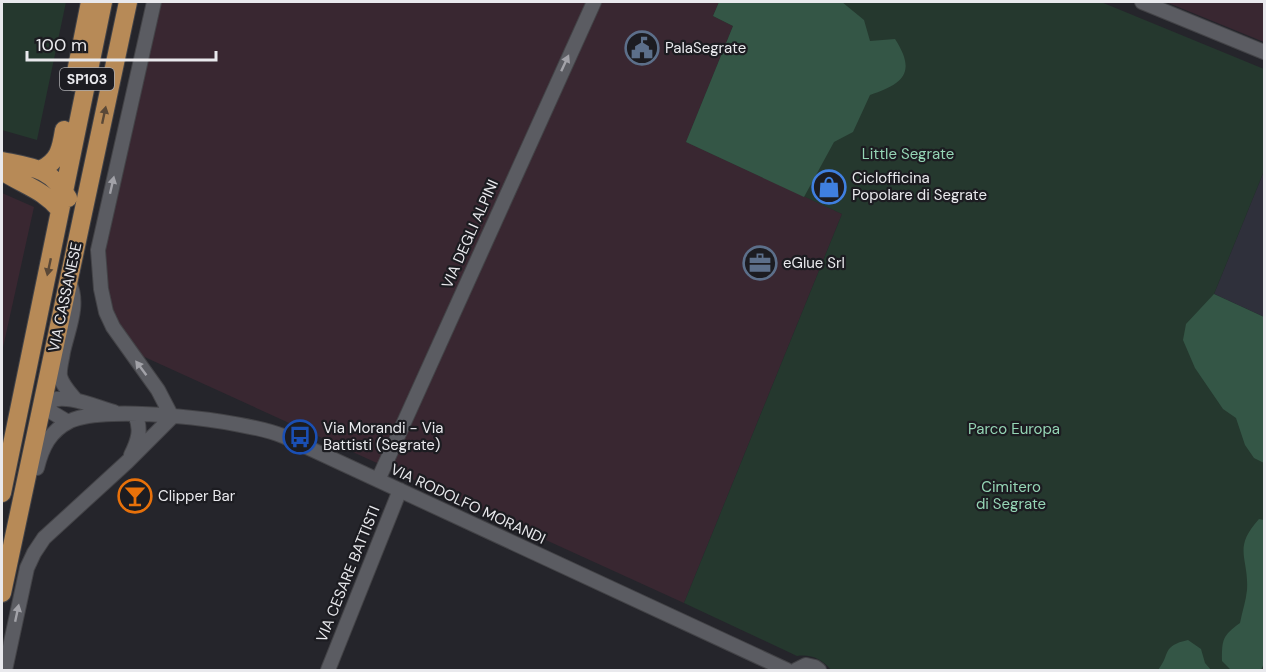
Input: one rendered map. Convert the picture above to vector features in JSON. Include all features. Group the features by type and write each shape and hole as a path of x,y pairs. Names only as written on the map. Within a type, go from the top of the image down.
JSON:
{"main road":[{"path":"40,170 49,165 60,153 90,2"},
{"name":"VIA CASSANESE","path":"2,493 104,2"},
{"name":"VIA CASSANESE","path":"2,593 128,2"},
{"name":"SP103","path":"123,26 133,2"},
{"path":"82,44 88,75"},
{"path":"2,160 51,175 64,191 73,213 64,262 69,282"},
{"path":"2,171 20,183 44,193 53,194 75,187 92,173"},
{"path":"44,193 60,210"},
{"path":"18,416 43,402 35,382 39,344 35,333"}],"street":[{"path":"5,670 27,567 34,553 44,538 172,417 158,390 113,327 106,312 101,289 98,250 154,2"},
{"name":"VIA DEGLI ALPINI","path":"378,480 594,2"},
{"path":"1142,2 1264,52"},
{"path":"69,282 74,293 74,306 60,375 68,391 76,400"},
{"name":"VIA RODOLFO MORANDI","path":"43,402 56,398 76,400 128,414"},
{"path":"16,524 30,504 43,446 49,437 68,422 52,413 43,402"},
{"path":"127,462 137,442 139,430 128,414"},
{"name":"VIA RODOLFO MORANDI","path":"68,422 86,417 128,414 229,422 283,436 787,670"},
{"name":"VIA CESARE BATTISTI","path":"328,670 400,490"},
{"path":"796,670 806,665 819,670"}],"shaded area":[{"path":"149,2 719,2 713,16 733,26 687,141 842,214 684,603 116,344 102,317 94,289 91,251"},
{"path":"1166,2 1264,2 1264,42"},
{"path":"1264,171 1264,317 1214,294"},
{"path":"2,193 34,207 2,352"}],"green space":[{"path":"2,2 66,2 37,140 2,130"},
{"name":"Parco Europa","path":"719,2 1101,2 1264,69 1264,171 1214,294 1264,317 1264,670 831,670 816,658 797,656 684,603 842,214 686,142 733,26 713,16"},
{"path":"719,2 842,2 864,20 870,41 895,39 902,51 905,61 903,76 891,86 870,95 853,132 834,142 804,197 686,142 733,26 713,16"},
{"path":"1214,294 1264,317 1264,463 1254,458 1245,445 1236,418 1223,409 1195,368 1183,340 1186,324"},
{"path":"1259,519 1264,520 1264,663 1261,670 1231,670 1222,661 1223,643 1226,635 1240,623 1247,590 1244,546 1251,529"},
{"path":"1188,640 1201,649 1205,663 1211,670 1158,670 1170,648 1179,642"}],"place":[{"name":"PalaSegrate","path":"642,48"},
{"name":"Ciclofficina Popolare di Segrate","path":"829,187"},
{"name":"eGlue Srl","path":"760,263"},
{"name":"Via Morandi - Via Battisti (Segrate)","path":"300,437"},
{"name":"Clipper Bar","path":"135,496"}],"park label":[{"name":"Little Segrate","path":"908,154"},
{"name":"Cimitero di Segrate","path":"1011,496"}]}
